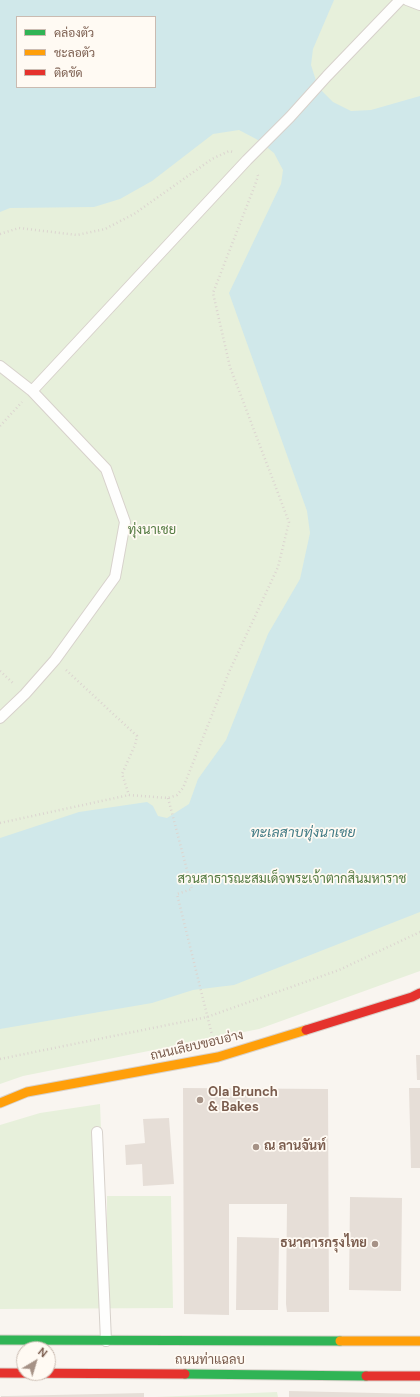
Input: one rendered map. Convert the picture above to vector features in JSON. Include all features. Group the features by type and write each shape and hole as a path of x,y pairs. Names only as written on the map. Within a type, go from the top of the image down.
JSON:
{"main road":[{"name":"ถนนเลียบขอบอ่าง","path":"0,1103 27,1092 218,1057 412,997 420,993"},
{"name":"ถนนท่าแฉลบ","path":"0,1340 420,1341"},
{"name":"ถนนท่าแฉลบ","path":"0,1373 420,1376"}],"lane":[{"path":"32,391 400,0"},
{"path":"407,0 420,5"},
{"path":"0,366 32,391 106,469 125,522 115,577 55,660 25,694 0,718"},
{"path":"97,1132 106,1340"}],"path":[{"path":"0,234 19,228 77,235 105,229 134,214 212,159 229,151 251,157 258,176 213,293 230,367 289,522 278,567 229,672 183,788 177,794 168,798 129,795 0,823"},
{"path":"0,426 32,391"},
{"path":"55,660 137,736 135,745 122,774 129,795"},
{"path":"168,798 192,889 177,894 218,1057"},
{"path":"0,1059 207,1017 339,970 420,932"}],"green space":[{"name":"สวนสาธารณะสมเด็จพระเจ้าตากสินมหาราช","path":"0,0 420,0 420,971 259,1029 23,1076 0,1084"},
{"path":"100,1104 107,1285 107,1196 171,1196 173,1308 0,1309 0,1125 40,1113"},
{"path":"277,1392 278,1397 155,1397"}],"water":[{"name":"ทะเลสาบทุ่งนาเชย","path":"0,0 334,0 313,49 311,65 318,87 333,102 351,111 371,110 420,96 420,912 234,985 193,990 152,1003 0,1029 0,838 79,812 147,802 153,806 158,816 167,818 189,804 198,779 226,740 268,634 300,579 310,533 307,511 229,293 281,184 283,170 274,153 258,140 239,130 213,134 152,181 120,199 94,207 10,208 0,212"}],"building":[{"path":"416,1055 420,1055 420,1080 417,1080"},
{"name":"ณ ลานจันท์","path":"183,1088 328,1089 329,1312 287,1312 287,1204 229,1204 229,1315 184,1314"},
{"path":"409,1088 420,1088 420,1168 411,1168"},
{"path":"169,1118 174,1184 143,1186 142,1164 126,1165 125,1145 145,1143 143,1119"},
{"name":"ธนาคารกรุงไทย","path":"350,1197 402,1198 401,1291 349,1290"},
{"path":"237,1237 279,1238 278,1310 236,1310"},
{"path":"289,1391 420,1394 420,1397 289,1397"},
{"path":"144,1393 144,1397 1,1397 1,1396"}],"traffic: fast":[{"path":"0,1340 340,1341"},
{"path":"185,1374 366,1376"}],"traffic: slow":[{"path":"0,1103 27,1092 218,1057 306,1030"},
{"path":"340,1341 420,1341"}],"traffic: jam":[{"path":"306,1030 412,997 420,993"},
{"path":"0,1373 185,1374"},
{"path":"366,1376 420,1376"}],"place":[{"name":"Ola Brunch & Bakes","path":"200,1100"},
{"name":"ณ ลานจันท์","path":"256,1147"},
{"name":"ธนาคารกรุงไทย","path":"375,1244"}],"park label":[{"name":"ทุ่งนาเชย","path":"152,531"}]}
